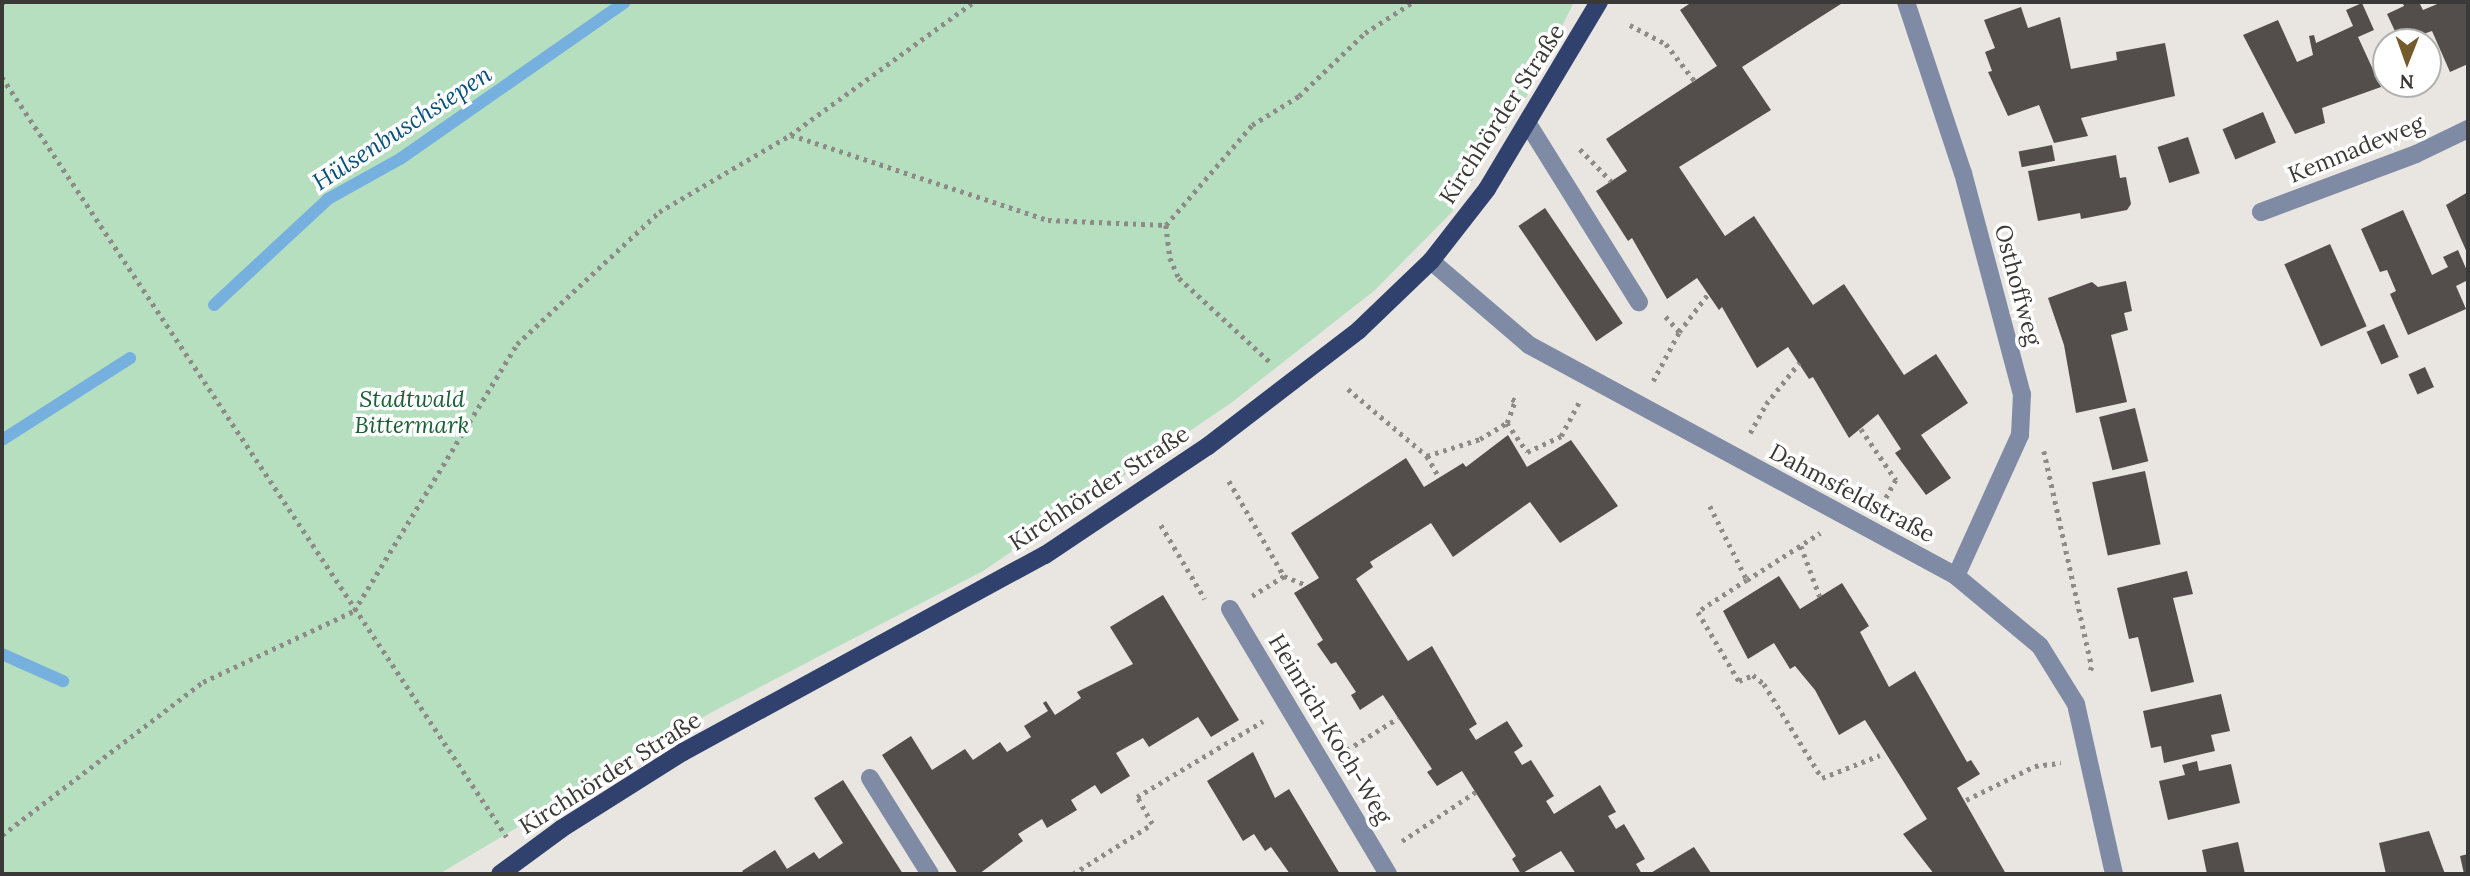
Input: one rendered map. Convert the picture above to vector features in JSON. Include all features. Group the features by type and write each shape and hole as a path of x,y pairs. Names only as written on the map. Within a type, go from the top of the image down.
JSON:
{"main road":[{"name":"Kirchhörder Straße","path":"500,874 561,829 683,752 1045,555 1142,493 1359,330 1432,261 1487,189 1600,2"}],"street":[{"name":"Osthoffweg","path":"1906,2 1963,173 2022,394 2020,435 1956,576"},
{"path":"1528,124 1639,302"},
{"name":"Kemnadeweg","path":"2261,212 2416,154 2468,129"},
{"name":"Dahmsfeldstraße","path":"1432,261 1529,345 1843,518 1956,576 2040,646 2076,704 2114,874"},
{"name":"Heinrich-Koch-Weg","path":"1230,609 1388,874"},
{"path":"870,778 930,874"}],"path":[{"path":"2,835 203,682 354,611 517,344 659,212 790,135 974,2"},
{"path":"1277,368 1180,278 1170,258 1166,225 1252,125 1299,96 1365,33 1413,2"},
{"path":"1630,25 1666,44 1694,80"},
{"path":"2,77 354,611 507,837"},
{"path":"790,135 1048,220 1166,225"},
{"path":"1589,160 1611,181"},
{"path":"1640,405 1679,332 1708,295"},
{"path":"1639,302 1668,317 1679,332"},
{"path":"1737,459 1766,404 1799,363"},
{"path":"1507,423 1527,452 1561,436 1592,380"},
{"path":"1348,389 1427,456 1439,477"},
{"path":"1427,456 1480,439 1507,423 1515,401 1511,399"},
{"path":"1861,429 1896,480 1868,531"},
{"path":"2043,443 2092,667 2076,704"},
{"path":"1229,481 1284,576 1306,585"},
{"path":"1710,506 1747,580"},
{"path":"1843,518 1698,612 1739,681 1753,674 1764,684 1822,778 1880,755"},
{"path":"1161,525 1216,618 1284,576"},
{"path":"1801,545 1820,597"},
{"path":"1073,874 1152,824 1137,797 1287,706"},
{"path":"1322,765 1398,718"},
{"path":"1966,800 2035,766 2090,761"},
{"path":"1377,856 1477,791"}],"green space":[{"name":"Stadtwald Bittermark","path":"2,2 1574,2 1529,93 1451,213 1375,290 1231,403 983,571 712,712 439,874 2,874"}],"building":[{"path":"1692,2 1844,2 1742,67 1771,110 1679,167 1725,236 1754,216 1813,305 1844,284 1904,375 1936,354 1968,403 1921,435 1951,478 1926,495 1895,453 1901,449 1878,414 1849,438 1813,377 1809,379 1788,347 1757,368 1722,307 1719,310 1697,278 1667,299 1632,238 1628,241 1596,191 1627,171 1606,139 1717,66 1680,10"},
{"path":"2402,2 2419,2 2423,10 2442,2 2468,2 2468,64 2450,72 2442,54 2442,28 2394,28 2387,14 2404,6"},
{"path":"2362,3 2373,28 2358,37 2372,67 2372,90 2322,108 2325,123 2295,134 2243,35 2278,20 2297,62 2313,55 2309,36 2314,35 2316,43 2353,26 2346,10"},
{"path":"2021,7 2028,28 2060,17 2071,69 2117,60 2116,52 2165,43 2175,96 2081,118 2088,136 2054,143 2039,105 2008,116 1988,72 1992,71 1985,52 1995,48 1984,20"},
{"path":"2263,112 2276,142 2235,160 2222,129"},
{"path":"2188,137 2200,173 2169,183 2158,147"},
{"path":"2052,145 2055,161 2022,167 2019,151"},
{"path":"2116,155 2120,178 2126,177 2131,204 2127,210 2081,219 2080,213 2038,221 2028,171"},
{"path":"2468,192 2468,255 2446,205"},
{"path":"1545,208 1623,323 1596,341 1518,226"},
{"path":"2403,210 2432,275 2448,267 2443,257 2458,250 2468,273 2468,280 2456,286 2466,309 2408,335 2390,294 2396,291 2387,270 2380,272 2361,229"},
{"path":"2330,244 2367,326 2321,347 2284,264"},
{"path":"2126,281 2132,311 2124,313 2128,330 2111,335 2127,402 2076,413 2064,345 2048,298 2092,282 2098,287"},
{"path":"2384,324 2399,357 2381,365 2367,332"},
{"path":"2425,367 2434,387 2418,394 2409,374"},
{"path":"2135,408 2148,461 2112,470 2099,417"},
{"path":"1508,435 1527,467 1571,440 1618,506 1560,543 1530,502 1453,557 1431,523 1370,562 1373,567 1356,579 1408,661 1432,646 1477,724 1469,729 1476,740 1507,721 1523,746 1514,752 1522,765 1531,760 1554,796 1546,801 1554,814 1600,785 1616,812 1608,816 1616,829 1624,824 1645,859 1636,864 1642,874 1576,874 1561,851 1521,874 1512,859 1516,856 1462,771 1437,786 1427,772 1432,769 1383,695 1360,710 1351,695 1356,692 1336,662 1331,664 1317,644 1323,640 1294,593 1319,578 1291,533 1406,458 1424,487 1463,463 1466,467"},
{"path":"2145,471 2161,544 2108,556 2092,482"},
{"path":"2187,571 2193,594 2173,598 2194,682 2151,692 2138,637 2129,639 2117,588"},
{"path":"1779,576 1800,609 1842,583 1869,626 1860,632 1889,687 1915,671 1967,762 1971,760 1980,774 1957,788 2006,874 1934,874 1903,834 1927,819 1865,720 1839,735 1815,690 1795,666 1790,669 1774,643 1748,659 1723,611"},
{"path":"1163,595 1239,720 1211,737 1198,717 1149,747 1143,738 1116,753 1130,776 1101,794 1095,785 1071,800 1077,810 1047,828 1042,819 1018,834 1023,841 979,874 958,874 882,755 911,736 932,770 965,749 973,760 1000,742 1007,752 1031,737 1024,726 1048,711 1043,703 1046,701 1055,715 1081,698 1077,692 1133,664 1110,627"},
{"path":"2221,694 2230,731 2211,735 2215,751 2164,763 2161,746 2151,748 2143,711"},
{"path":"1253,752 1275,798 1289,789 1340,874 1290,874 1271,847 1265,851 1254,834 1243,841 1207,781"},
{"path":"2197,761 2199,771 2231,764 2240,803 2168,820 2159,781 2185,775 2182,765"},
{"path":"843,780 903,874 745,874 742,871 775,850 787,869 814,852 819,859 843,843 814,798"},
{"path":"2429,831 2445,874 2386,874 2379,843"},
{"path":"2238,842 2245,874 2207,874 2202,850"},
{"path":"1694,847 1711,873 1649,874"},
{"path":"2468,854 2468,874 2464,874 2460,856"}],"waterway":[{"name":"Hülsenbuschsiepen","path":"214,305 328,199 400,159 625,2"},
{"name":"Hülsenbuschsiepen","path":"2,440 130,358"},
{"path":"2,654 63,681"}]}
